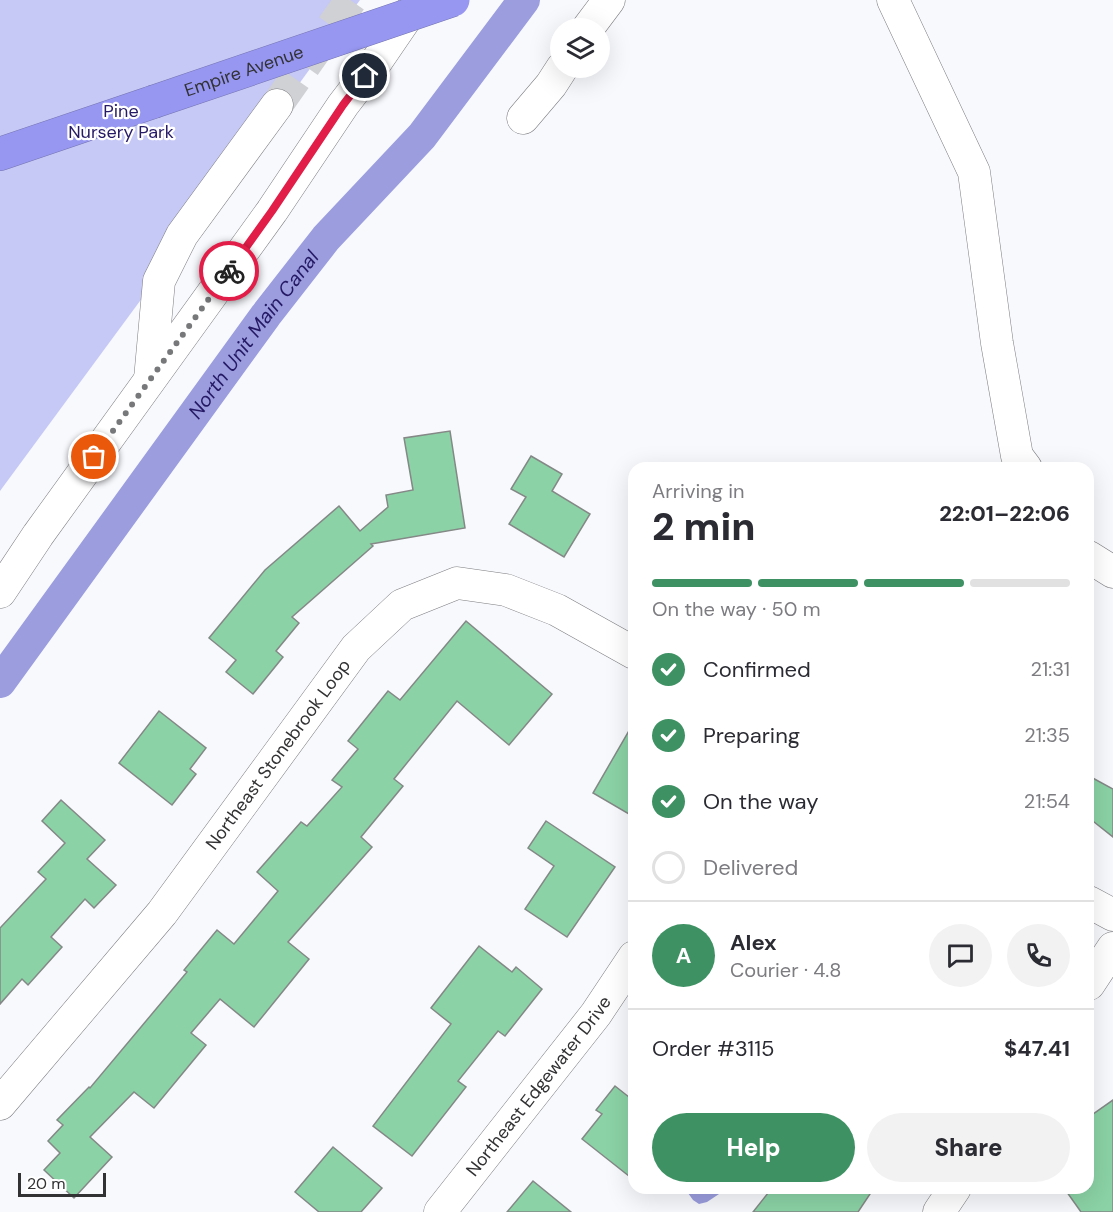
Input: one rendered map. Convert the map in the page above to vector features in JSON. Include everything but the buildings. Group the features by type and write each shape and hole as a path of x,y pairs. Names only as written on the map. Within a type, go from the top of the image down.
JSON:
{"highway":[{"name":"Empire Avenue","path":"0,154 453,0"}],"street":[{"path":"0,592 38,535 272,211 343,105 376,62 418,0"},
{"path":"596,18 609,0"},
{"path":"893,0 974,172 999,355 1017,456 1022,462"},
{"path":"524,118 556,78"},
{"path":"150,380 159,281 182,236 277,105"},
{"path":"1094,560 1113,572"},
{"name":"Northeast Stonebrook Loop","path":"0,1104 162,913 356,648 402,605 457,583 506,590 557,610 628,650"},
{"path":"1094,905 1113,915"},
{"path":"1094,976 1113,948"},
{"name":"Northeast Edgewater Drive","path":"440,1212 596,1014 628,966"},
{"path":"939,1212 951,1194"}],"green space":[{"name":"Pine Nursery Park","path":"0,0 360,0 0,491"}],"shaded area":[{"path":"689,1194 719,1194 699,1204"}],"waterway":[{"name":"North Unit Main Canal","path":"0,682 266,315 326,238 422,136 524,0"}],"tunnel":[{"path":"277,105 351,0"}],"way so far":[{"path":"94,457 229,271"}],"route":[{"path":"229,271 365,76"}]}
